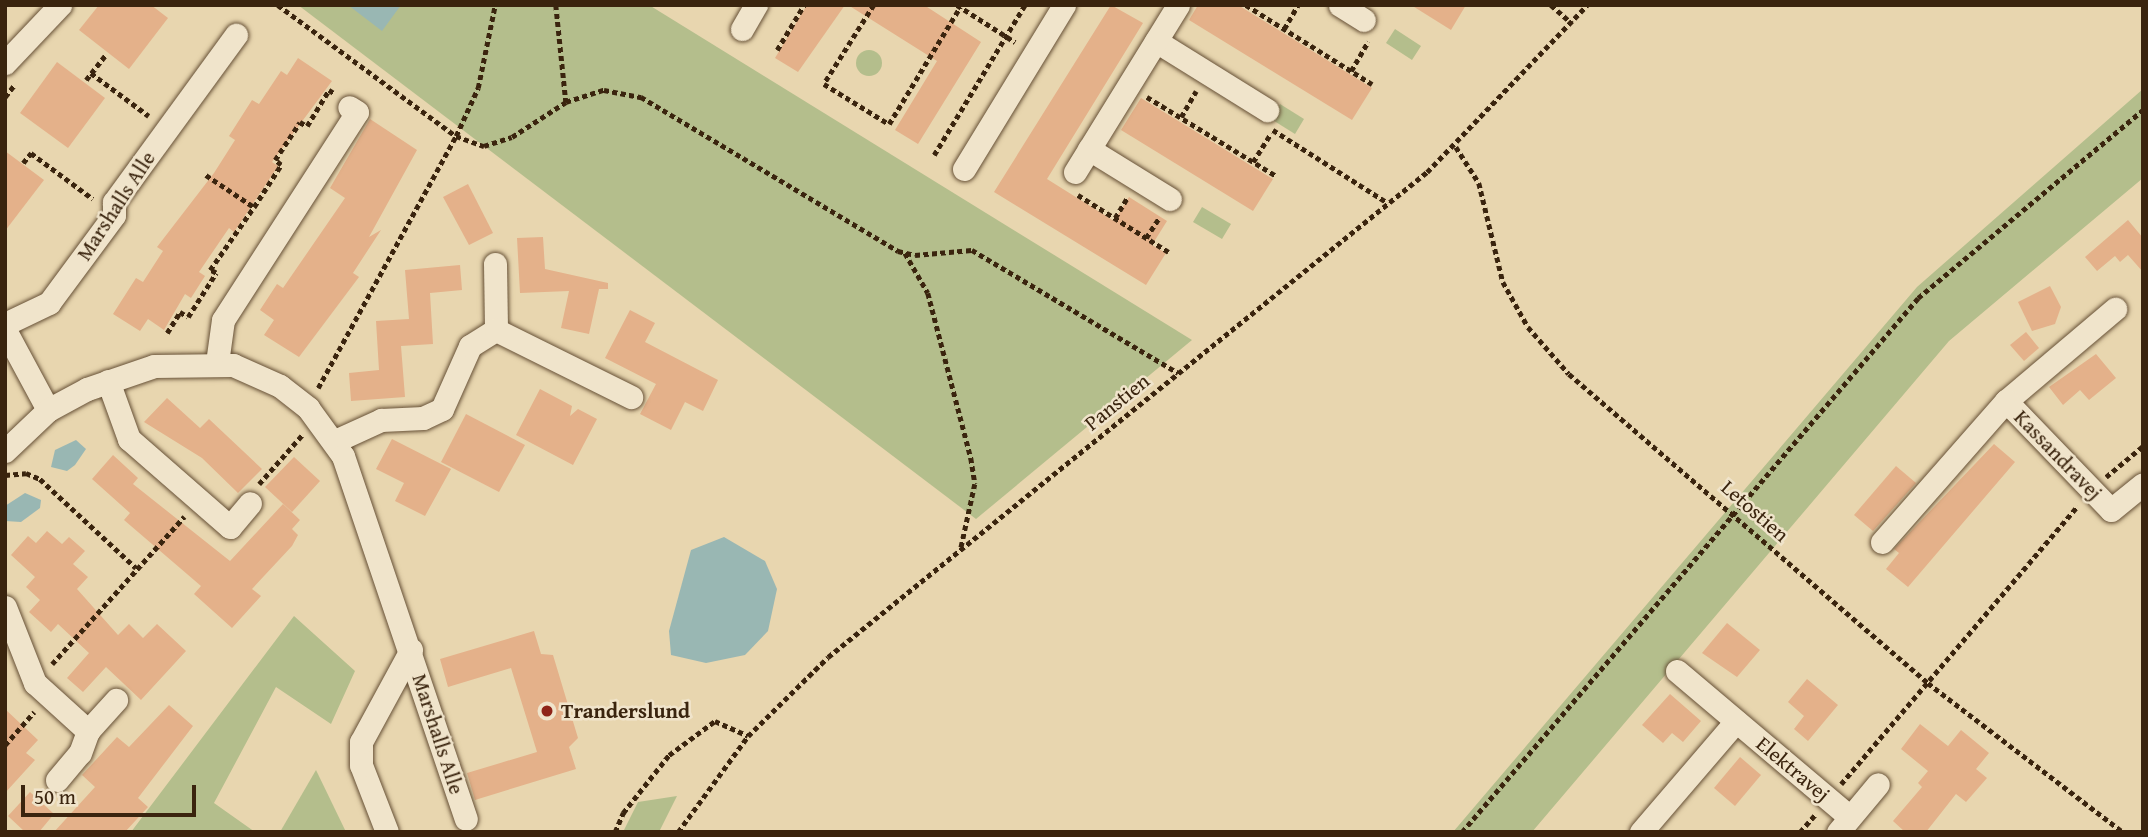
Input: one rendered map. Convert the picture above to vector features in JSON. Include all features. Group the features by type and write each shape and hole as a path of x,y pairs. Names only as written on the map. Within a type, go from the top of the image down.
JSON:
{"street":[{"path":"26,36 41,5"},
{"path":"5,63 26,36 60,5"},
{"path":"742,29 756,5"},
{"path":"964,169 1064,5"},
{"path":"1340,5 1364,20"},
{"path":"1075,172 1156,41 1168,9"},
{"name":"Marshalls Alle","path":"5,324 49,303 114,215 114,202 236,36"},
{"path":"1156,41 1207,73 1269,120"},
{"path":"216,363 207,314 283,193 353,109"},
{"path":"1089,149 1170,199"},
{"path":"495,264 496,330"},
{"name":"Kassandravej","path":"1882,542 2006,401 2115,309"},
{"path":"5,330 48,410"},
{"path":"496,330 631,397"},
{"path":"335,441 381,420 423,418 442,409 470,346 496,330"},
{"name":"Marshalls Alle","path":"5,451 48,410 108,381 154,366 216,363 280,386 313,412 335,441 411,650 466,819"},
{"path":"108,381 129,439 230,527 250,503"},
{"name":"Kassandravej","path":"2006,401 2111,510 2143,484"},
{"path":"5,607 42,689 88,731"},
{"name":"Marshalls Alle","path":"387,832 361,765 361,742 411,650"},
{"name":"Elektravej","path":"1676,671 1829,798 1844,824 1878,784"},
{"path":"57,780 80,753 88,731 116,700"},
{"name":"Elektravej","path":"1641,832 1736,721"}],"path":[{"path":"278,5 456,136 484,146 512,137 566,102 604,90 641,97 904,253 928,293 971,458 975,484 960,550"},
{"path":"250,503 256,487 313,412 456,136 478,88 495,5"},
{"path":"556,5 566,102"},
{"path":"776,50 804,5"},
{"path":"874,5 824,84 888,124 959,6 1034,54"},
{"path":"934,155 1026,5"},
{"path":"1284,29 1298,5"},
{"path":"1551,5 1572,23"},
{"name":"Panstien","path":"678,832 748,736 828,657 1456,147 1587,5"},
{"path":"1250,6 1372,84"},
{"path":"86,80 106,54"},
{"path":"91,73 167,130"},
{"path":"1181,117 1207,73"},
{"path":"1128,86 1275,175"},
{"path":"167,333 180,312 188,317 207,314 228,281 210,270 254,207 283,193 281,165 275,160 300,122 307,126 329,90 346,100 353,89 358,92 353,109"},
{"path":"1462,832 1918,298 2143,110"},
{"path":"1253,162 1269,120 1388,203"},
{"name":"Letostien","path":"1456,147 1479,183 1503,282 1528,327 1569,374 1735,514 1928,683 2123,832"},
{"path":"23,163 31,153 114,215"},
{"path":"1075,172 1078,195 1169,251"},
{"path":"206,175 254,207"},
{"path":"904,253 972,250 1178,373"},
{"path":"1800,832 2091,490 2143,446"},
{"path":"5,475 26,473 40,479 136,568"},
{"path":"5,745 42,689 136,568 181,519 204,504"},
{"path":"615,832 622,813 669,755 715,721 748,736"}],"green space":[{"path":"298,5 649,5 1192,340 976,519"},
{"path":"1395,29 1421,46 1412,60 1386,43"},
{"path":"869,50 878,54 882,63 878,72 869,76 860,72 856,63 860,54"},
{"path":"2143,89 2143,178 1949,341 1532,832 1453,832 1917,287"},
{"path":"1280,104 1304,119 1295,134 1271,119"},
{"path":"1202,207 1231,224 1222,239 1193,222"},
{"path":"294,616 355,671 331,724 276,687 214,803 255,832 131,832"},
{"path":"316,770 346,832 280,832"},
{"path":"677,796 659,832 623,832 638,802"}],"water":[{"path":"348,5 401,5 382,31"},
{"path":"76,440 86,449 75,465 67,471 51,467 55,450"},
{"path":"25,493 41,500 40,508 21,522 5,521 5,506"},
{"path":"724,537 765,561 777,589 768,631 745,655 706,663 671,655 669,631 691,550"}],"building":[{"path":"99,5 151,5 168,18 129,69 79,30"},
{"path":"807,5 845,5 798,72 775,58"},
{"path":"848,5 924,5 981,42 918,144 895,130 937,61"},
{"path":"1111,5 1143,23 1047,179 1114,221 1129,197 1167,221 1152,245 1166,253 1146,285 994,192"},
{"path":"1198,5 1238,5 1372,88 1352,120 1189,20"},
{"path":"1411,5 1466,5 1451,30"},
{"path":"298,58 332,81 272,162 278,166 234,232 229,228 199,272 205,276 191,298 185,294 164,330 148,319 140,331 113,314 136,278 143,282 163,251 157,247 214,173 235,140 229,136 252,100 259,104 281,71 287,75"},
{"path":"57,62 105,98 68,148 20,113"},
{"path":"1141,98 1273,179 1253,211 1121,130"},
{"path":"370,119 417,150 369,237 381,230 353,273 359,277 299,357 264,335 274,320 260,310 277,284 283,288 345,198 330,188"},
{"path":"5,151 44,180 5,231"},
{"path":"468,184 493,233 469,245 443,197"},
{"path":"2128,220 2143,238 2143,272 2128,255 2120,262 2115,256 2097,271 2085,257"},
{"path":"543,237 545,269 608,283 608,289 599,289 589,334 561,328 569,291 520,293 517,238"},
{"path":"460,265 462,290 430,293 433,344 401,346 405,397 351,401 349,373 379,370 376,321 409,319 405,270"},
{"path":"2050,286 2061,307 2055,324 2032,331 2018,302"},
{"path":"630,310 655,323 645,342 718,380 703,411 685,402 671,430 640,414 656,384 605,358"},
{"path":"2026,332 2039,348 2024,361 2010,345"},
{"path":"2096,354 2116,378 2089,400 2080,390 2063,405 2049,387"},
{"path":"540,389 572,406 570,416 578,409 597,419 573,465 516,435"},
{"path":"167,398 200,428 209,419 262,469 238,493 202,458 144,422"},
{"path":"466,414 525,445 499,492 441,462"},
{"path":"392,439 451,469 425,516 395,501 404,483 376,469"},
{"path":"1994,444 2015,462 1908,587 1886,569 1899,553 1894,549"},
{"path":"113,455 138,478 133,484 230,561 283,504 300,520 292,529 298,535 292,546 252,589 261,596 232,628 194,594 201,586 124,520 130,513 92,479"},
{"path":"294,457 320,481 292,512 265,487"},
{"path":"1896,466 1916,483 1873,531 1854,515"},
{"path":"47,531 62,544 69,537 85,551 73,564 88,577 77,589 118,635 129,624 143,638 157,624 186,651 141,700 106,667 83,692 67,678 89,653 58,624 51,632 29,612 40,600 26,587 35,577 11,555 28,536 36,543"},
{"path":"1727,623 1760,650 1737,677 1702,653"},
{"name":"Tranderslund","path":"534,631 541,654 553,655 578,738 569,747 576,769 475,800 467,773 537,752 511,668 448,687 440,659"},
{"path":"1807,679 1838,705 1808,741 1794,729 1804,716 1788,702"},
{"path":"1670,694 1701,721 1683,742 1672,733 1663,743 1642,725"},
{"path":"169,705 193,726 138,798 148,807 125,832 54,832 95,787 82,775 117,737 129,747"},
{"path":"5,709 38,740 26,753 35,760 5,793"},
{"path":"1920,724 1948,746 1961,730 1989,753 1976,769 1987,778 1966,802 1956,794 1926,832 1905,832 1893,821 1922,787 1918,783 1928,771 1901,749"},
{"path":"1740,757 1761,775 1735,806 1714,788"},
{"path":"30,792 54,814 39,832 25,832 8,816"}],"place":[{"name":"Tranderslund","path":"547,711"}]}
